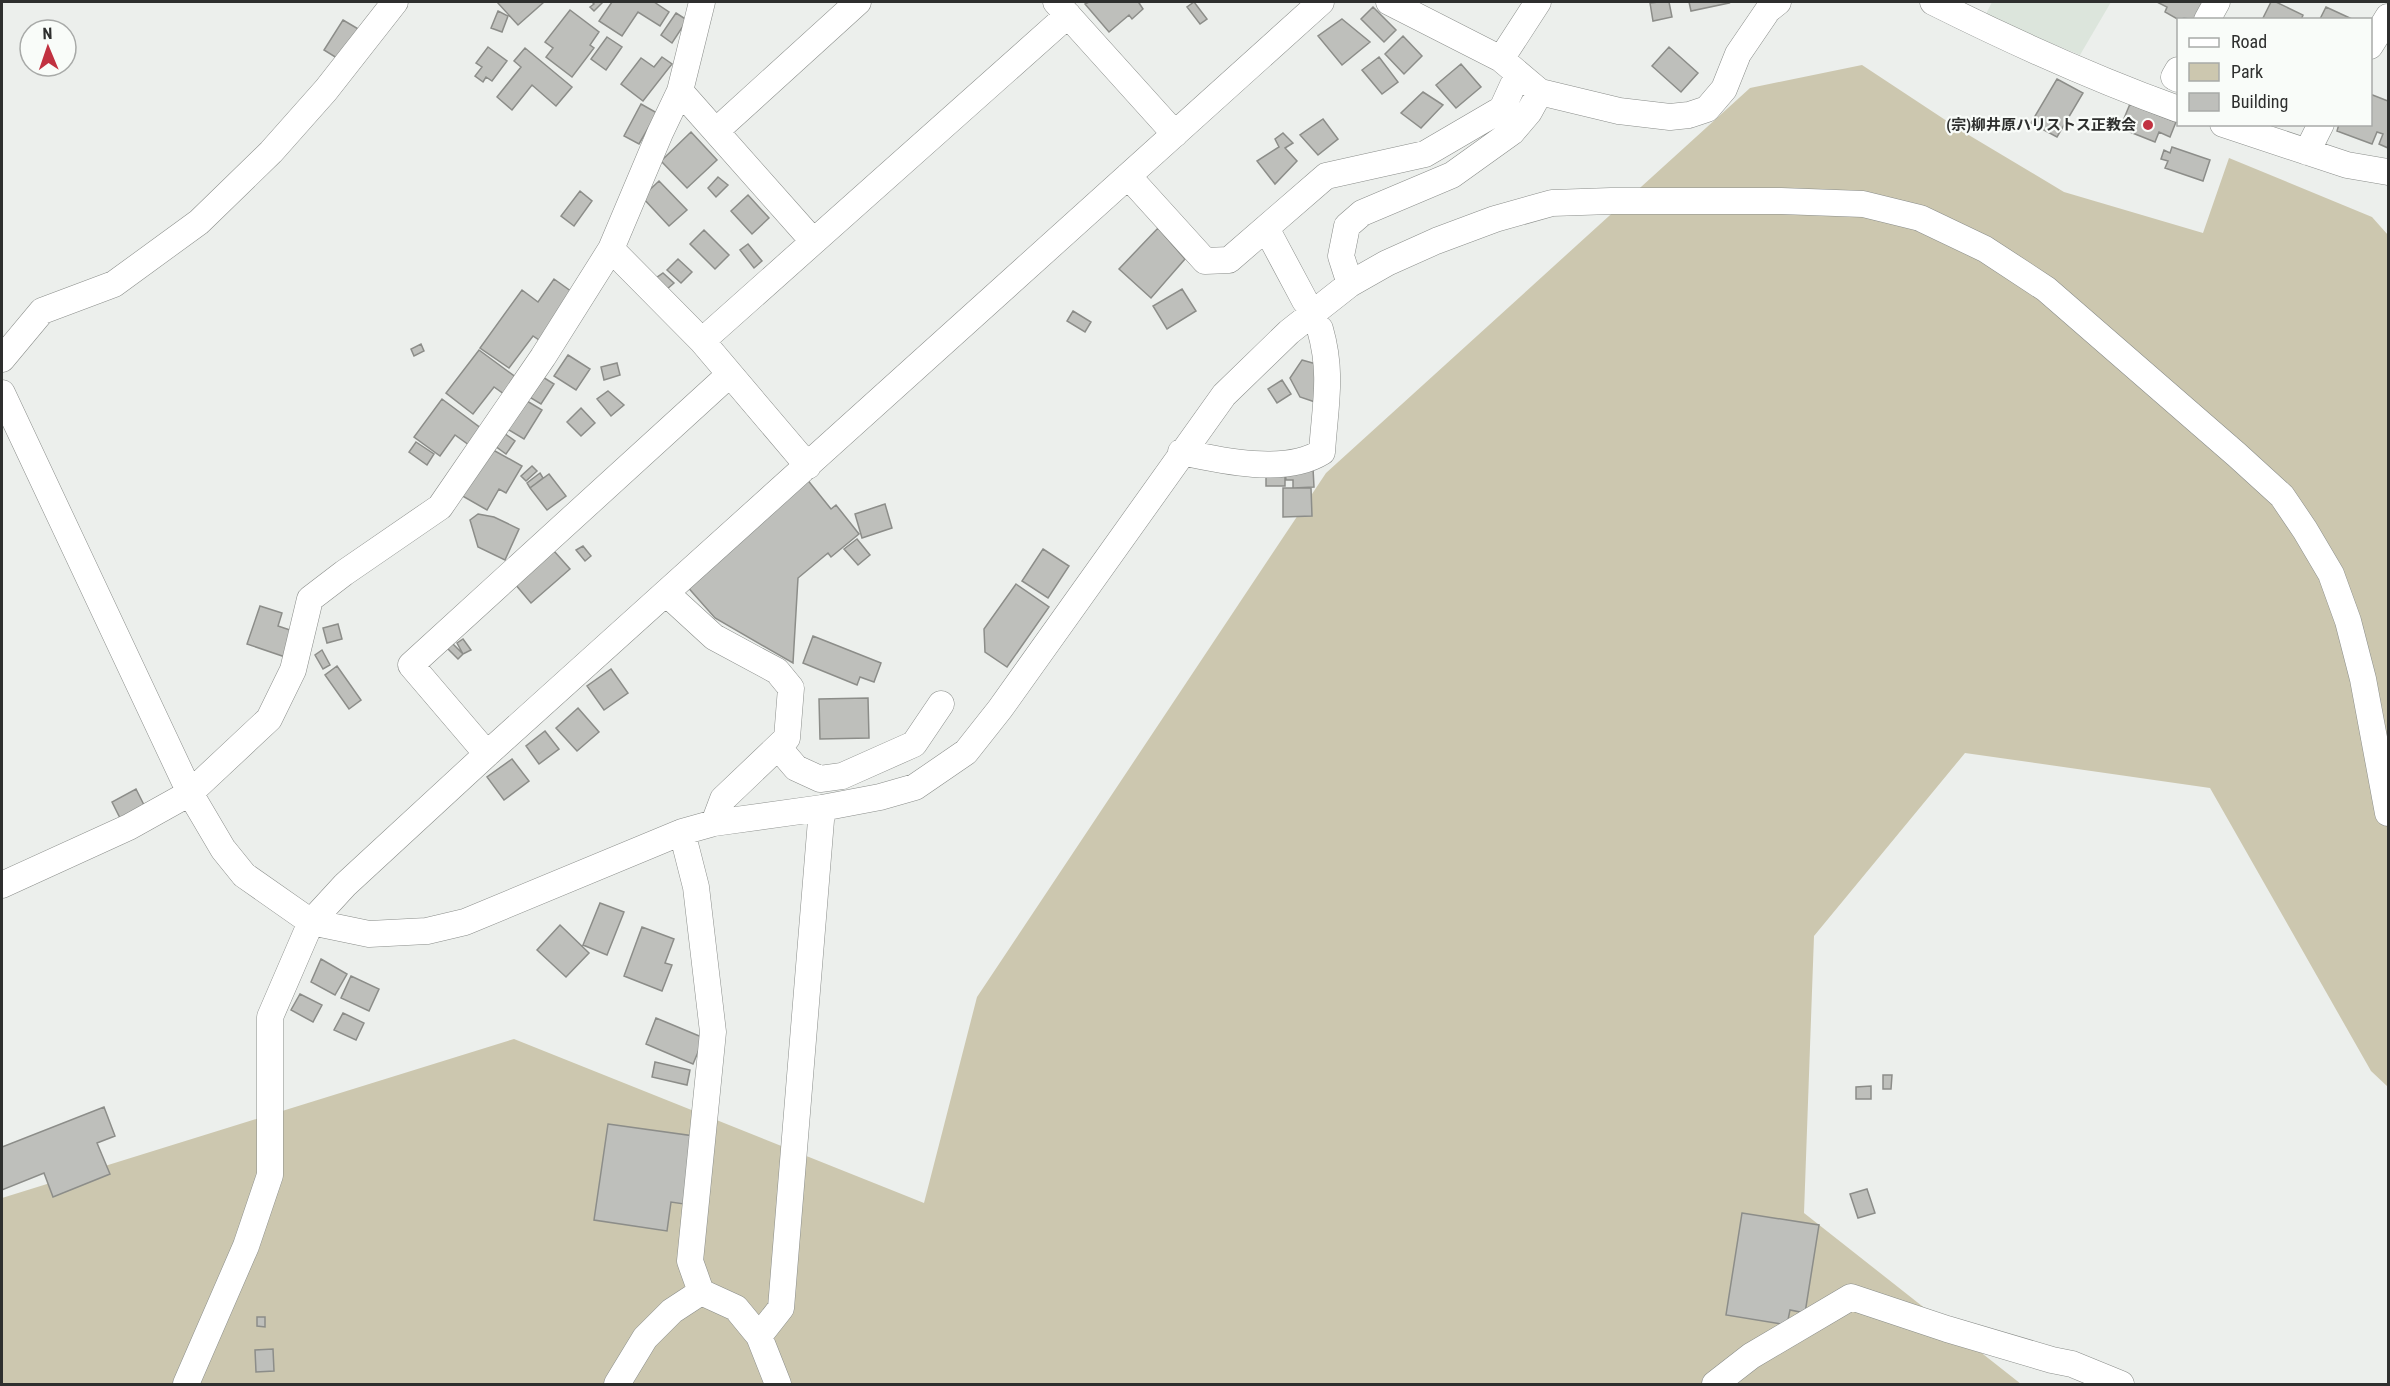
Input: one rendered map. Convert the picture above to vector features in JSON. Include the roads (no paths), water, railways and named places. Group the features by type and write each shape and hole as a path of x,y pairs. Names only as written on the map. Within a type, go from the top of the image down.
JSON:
{"street":[{"path":"2,359 42,311 114,284 199,222 271,152 326,90 395,2"},
{"path":"2,885 129,827 190,793 269,719 293,670 310,599 440,507 543,357 611,249 680,91 702,2"},
{"path":"716,131 858,2"},
{"path":"186,1384 246,1246 270,1175 270,1017 311,922 345,885 487,754 1321,2"},
{"path":"1389,2 1510,67 1540,92 1619,111 1670,117 1689,115 1707,109 1724,89 1738,54 1768,10 1778,2"},
{"path":"1128,176 1205,261 1229,260 1326,176 1425,154 1502,109 1510,67 1538,2"},
{"path":"1934,2 1985,28 2068,65 2128,91 2177,109"},
{"path":"2208,18 2217,2"},
{"path":"702,342 1062,8 1175,134"},
{"path":"2372,43 2388,17"},
{"path":"680,91 813,241"},
{"path":"1350,284 1341,256 1347,226 1362,213 1452,175 1512,132 1529,112 1540,92"},
{"path":"2229,126 2347,165 2388,172"},
{"path":"2307,152 2316,126"},
{"path":"2,393 190,793 223,849 244,875 311,922 369,934 427,932 465,922 682,832 714,823 822,808 880,797 915,787 966,752 1000,709 1224,394 1289,332 1350,284 1387,263 1436,241 1495,219 1552,203 1645,201 1863,204 1920,218 1984,249 2046,289 2282,496 2331,574 2348,621 2363,680 2388,813"},
{"path":"1266,228 1305,301"},
{"path":"611,249 702,342 808,466"},
{"path":"1181,452 1220,461 1259,465 1310,459 1322,452 1329,374 1326,349 1320,329"},
{"path":"487,754 411,665 730,374"},
{"path":"666,593 714,637 777,671 791,688 787,738 723,799 714,823"},
{"path":"778,747 796,768 820,779 842,776 914,744 941,704"},
{"path":"759,1336 781,1308 822,808"},
{"path":"682,832 696,887 712,1032 690,1261 701,1292 736,1308 759,1336 778,1384"},
{"path":"617,1384 645,1338 672,1311 701,1292"},
{"path":"1715,1384 1751,1356 1851,1297 1947,1329 2072,1364 2121,1384"}],"place":[{"name":"(宗)柳井原ハリストス正教会","path":"2148,125"}]}
